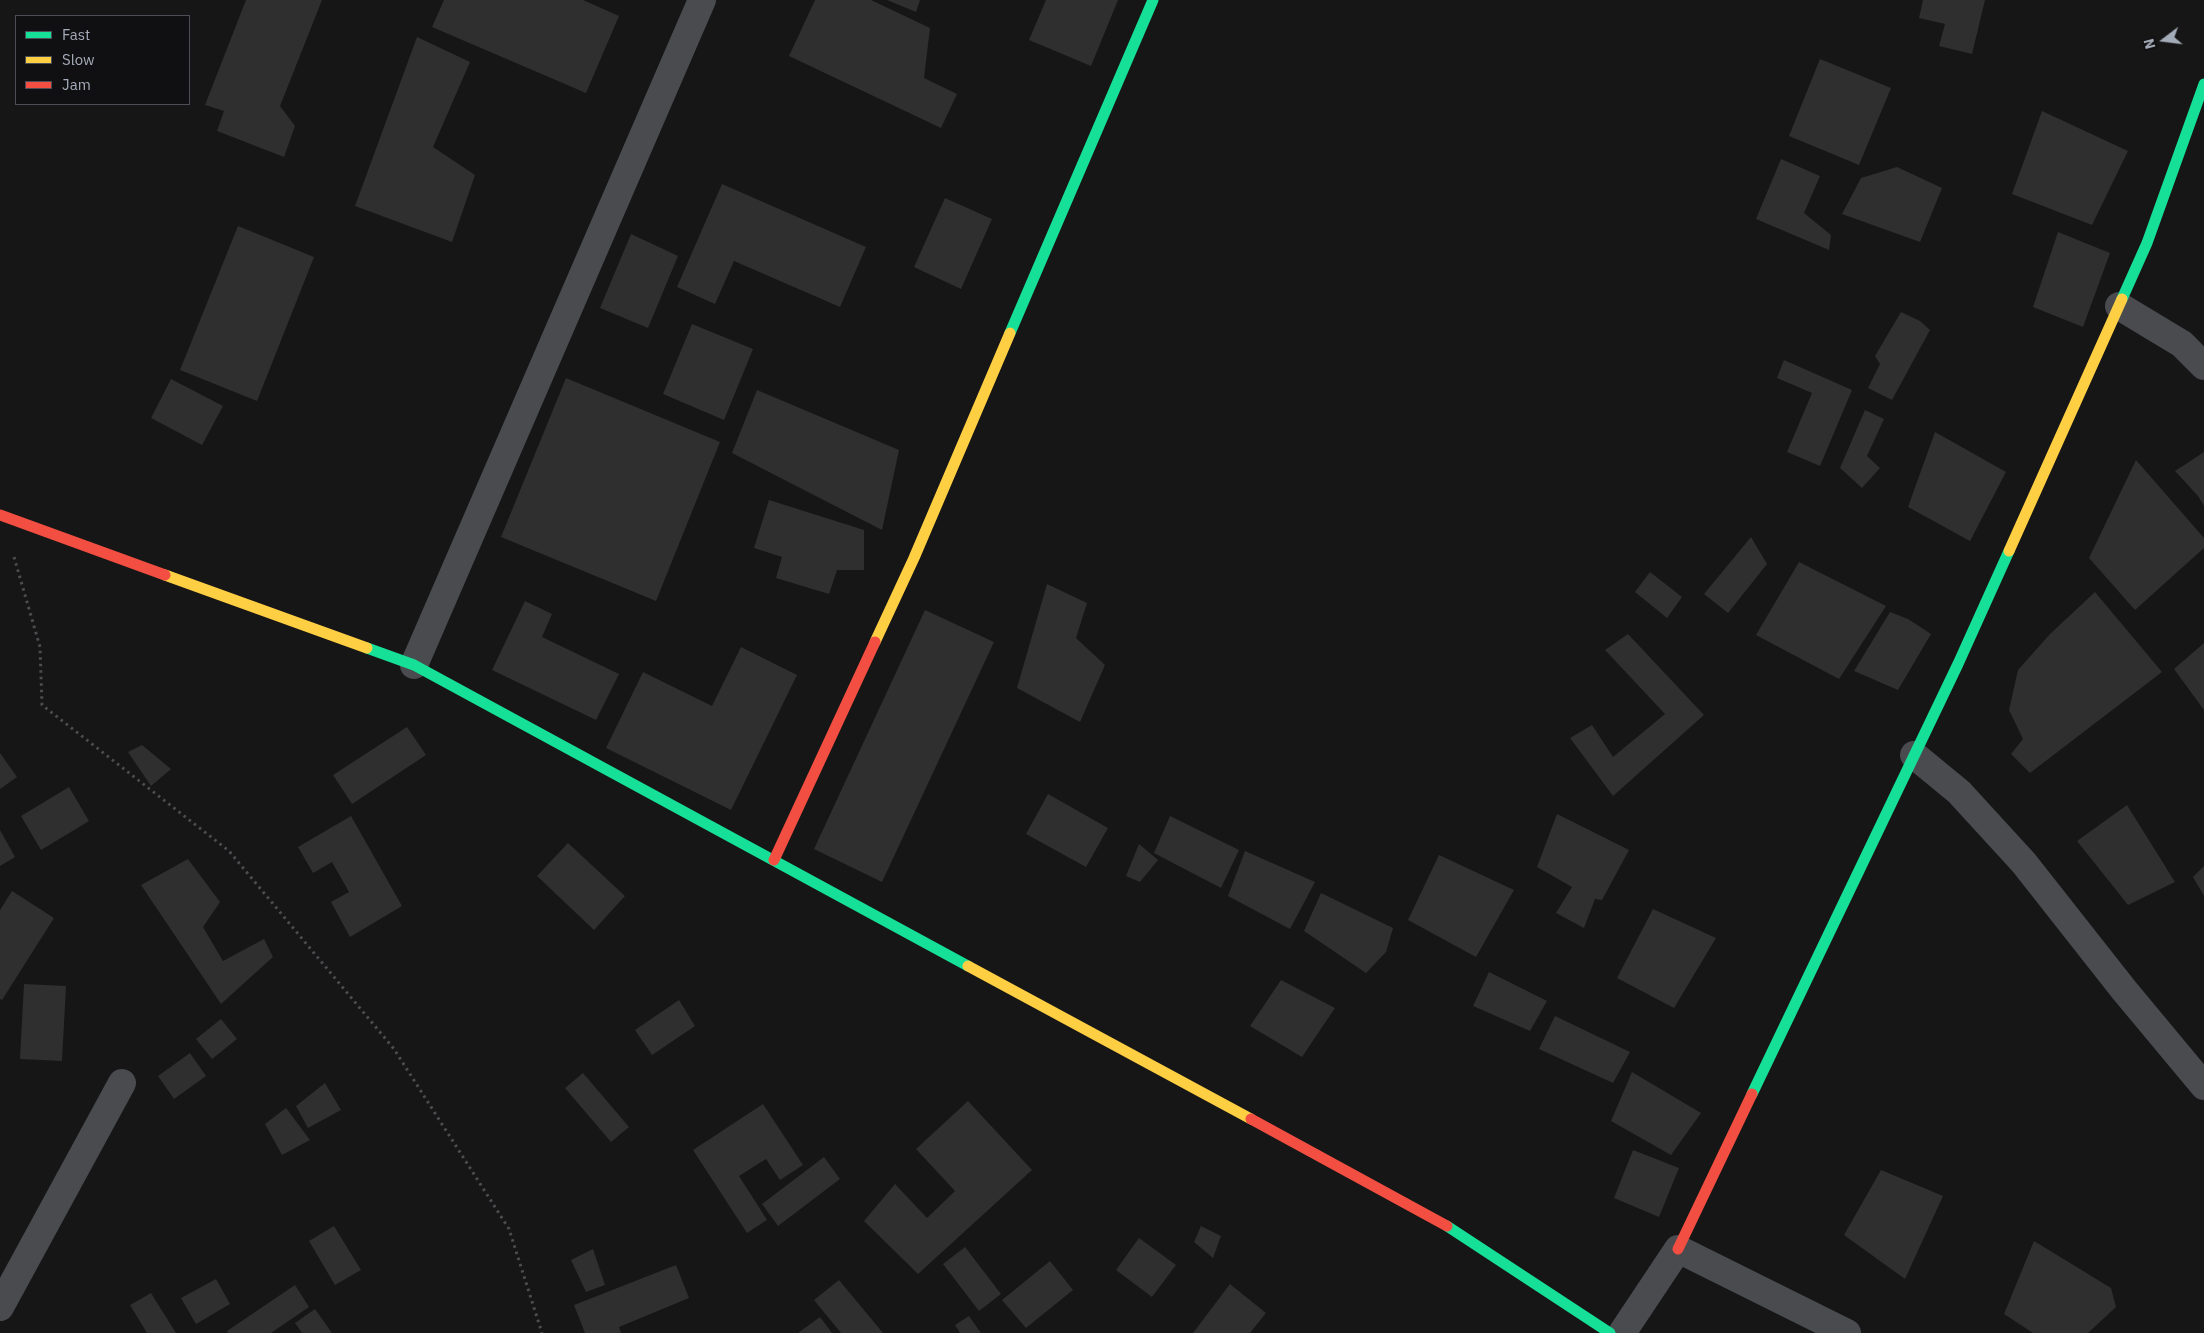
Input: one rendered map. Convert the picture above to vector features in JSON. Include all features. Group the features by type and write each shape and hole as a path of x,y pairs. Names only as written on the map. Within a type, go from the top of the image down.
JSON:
{"street":[{"path":"414,665 701,0"},
{"path":"774,860 914,558 1153,0"},
{"path":"1622,1333 1678,1249 1958,664 2147,243 2204,84"},
{"path":"2119,306 2182,344 2204,366"},
{"path":"1,515 414,665 1445,1224 1610,1333"},
{"path":"1914,755 1959,792 2024,863 2124,990 2204,1086"},
{"path":"0,1307 122,1083"},
{"path":"1678,1249 1847,1333"}],"path":[{"path":"1,515 40,647 42,705 229,851 394,1048 509,1229 542,1333"}],"building":[{"path":"246,0 322,0 280,106 295,126 284,157 217,131 224,111 205,105"},
{"path":"444,0 583,0 619,16 586,93 432,27"},
{"path":"815,0 871,0 930,28 924,78 957,94 941,128 789,56"},
{"path":"887,0 920,0 916,12"},
{"path":"1046,0 1118,0 1091,66 1029,40"},
{"path":"1923,0 1985,0 1972,54 1939,46 1945,24 1919,18"},
{"path":"417,37 470,62 433,147 475,175 452,242 355,206"},
{"path":"1820,59 1891,88 1859,165 1789,136"},
{"path":"2042,111 2128,151 2092,225 2012,194"},
{"path":"1781,159 1820,176 1804,213 1831,235 1829,250 1756,219"},
{"path":"1897,167 1942,188 1920,242 1842,214 1861,178"},
{"path":"722,184 866,247 840,307 734,261 715,304 677,287"},
{"path":"945,198 992,219 961,289 914,267"},
{"path":"238,226 314,257 257,401 180,370"},
{"path":"2058,232 2110,253 2083,327 2033,307"},
{"path":"631,234 678,256 648,328 600,308"},
{"path":"1901,312 1920,321 1930,330 1892,400 1868,388 1880,364 1875,356"},
{"path":"692,324 753,349 724,420 663,394"},
{"path":"1784,360 1852,390 1820,466 1787,452 1812,393 1777,378"},
{"path":"566,378 720,442 656,601 501,537"},
{"path":"171,379 223,406 202,445 151,418"},
{"path":"757,390 899,450 882,530 732,453"},
{"path":"1865,410 1884,419 1867,456 1880,468 1862,488 1840,468"},
{"path":"1935,432 2006,472 1970,541 1908,507"},
{"path":"2204,452 2204,506 2198,496 2175,471"},
{"path":"2136,460 2204,538 2204,548 2135,610 2089,558"},
{"path":"769,500 864,530 864,570 837,570 829,594 776,578 782,557 754,548"},
{"path":"1751,537 1767,564 1728,613 1704,594"},
{"path":"1799,562 1886,606 1839,679 1756,635"},
{"path":"1650,572 1682,597 1667,618 1635,592"},
{"path":"1047,584 1087,603 1076,638 1105,665 1080,722 1017,688"},
{"path":"2095,592 2162,672 2030,773 2011,754 2023,739 2009,710 2018,670 2050,634"},
{"path":"525,601 552,614 542,637 619,674 596,720 492,670"},
{"path":"925,610 994,642 882,882 814,849"},
{"path":"1890,612 1908,619 1931,634 1898,690 1854,671"},
{"path":"1628,634 1704,715 1613,796 1570,738 1592,725 1613,757 1665,714 1605,650"},
{"path":"2204,643 2204,710 2174,669"},
{"path":"741,647 797,675 731,810 606,748 643,672 712,706"},
{"path":"407,727 426,755 352,804 333,775"},
{"path":"142,745 171,769 151,786 128,752"},
{"path":"0,753 17,777 0,789"},
{"path":"69,787 89,821 41,850 21,816"},
{"path":"1048,794 1108,828 1086,867 1026,834"},
{"path":"2127,805 2175,882 2128,905 2077,841"},
{"path":"1557,814 1629,850 1602,900 1595,899 1584,928 1556,913 1572,887 1537,867"},
{"path":"351,816 402,906 350,937 331,902 349,892 332,862 313,873 298,847"},
{"path":"1170,816 1239,850 1221,888 1154,853"},
{"path":"0,830 15,857 0,866"},
{"path":"568,843 625,896 594,930 537,876"},
{"path":"1139,844 1158,860 1140,882 1126,876"},
{"path":"1245,851 1315,882 1290,929 1228,896"},
{"path":"1439,855 1514,890 1476,957 1408,920"},
{"path":"188,859 220,902 203,927 223,961 264,939 273,957 221,1004 141,885"},
{"path":"2204,866 2204,896 2193,877"},
{"path":"12,891 54,918 2,1000 0,999 0,910"},
{"path":"1321,893 1393,928 1386,952 1366,973 1304,931"},
{"path":"1653,909 1716,938 1674,1008 1617,978"},
{"path":"1489,972 1547,1001 1530,1031 1473,1006"},
{"path":"1281,980 1335,1008 1302,1057 1250,1026"},
{"path":"24,984 66,986 62,1061 20,1059"},
{"path":"679,1000 695,1026 652,1055 635,1030"},
{"path":"1555,1016 1630,1052 1613,1083 1539,1049"},
{"path":"221,1019 237,1039 212,1059 196,1039"},
{"path":"190,1053 206,1076 174,1099 158,1076"},
{"path":"1632,1072 1701,1113 1671,1155 1611,1121"},
{"path":"583,1073 629,1127 611,1142 565,1088"},
{"path":"325,1083 341,1110 308,1128 296,1106"},
{"path":"968,1101 1032,1170 918,1274 864,1221 895,1184 927,1218 955,1191 916,1149"},
{"path":"763,1104 803,1165 780,1180 766,1159 739,1176 767,1220 747,1233 693,1150"},
{"path":"286,1108 310,1140 282,1155 265,1124"},
{"path":"1633,1150 1679,1168 1659,1217 1614,1198"},
{"path":"824,1157 840,1179 778,1226 762,1204"},
{"path":"1881,1170 1943,1196 1905,1279 1844,1235"},
{"path":"334,1226 361,1270 335,1285 309,1241"},
{"path":"1201,1226 1221,1236 1213,1258 1194,1242"},
{"path":"1139,1238 1176,1265 1152,1297 1116,1270"},
{"path":"2034,1241 2111,1288 2116,1307 2088,1333 2033,1333 2004,1314"},
{"path":"965,1247 1001,1294 979,1311 943,1264"},
{"path":"593,1249 605,1285 586,1292 571,1260"},
{"path":"1050,1261 1073,1290 1026,1328 1002,1300"},
{"path":"676,1265 689,1298 619,1327 621,1333 585,1333 574,1305"},
{"path":"216,1279 230,1304 196,1324 181,1298"},
{"path":"839,1280 883,1333 841,1333 814,1300"},
{"path":"1230,1284 1266,1313 1250,1333 1193,1333"},
{"path":"295,1285 309,1307 271,1333 228,1333 227,1331"},
{"path":"151,1293 176,1333 147,1333 130,1305"},
{"path":"315,1309 332,1333 302,1333 295,1323"},
{"path":"969,1316 981,1333 960,1333 955,1325"},
{"path":"820,1317 832,1333 798,1333"}],"traffic: fast":[{"path":"1010,333 1153,0"},
{"path":"2122,299 2147,243 2204,84"},
{"path":"1752,1094 1958,664 2009,551"},
{"path":"367,648 414,665 968,966"},
{"path":"1447,1226 1610,1333"}],"traffic: slow":[{"path":"2009,551 2122,299"},
{"path":"875,642 914,558 1010,333"},
{"path":"165,575 367,648"},
{"path":"968,966 1251,1119"}],"traffic: jam":[{"path":"0,515 165,575"},
{"path":"774,860 875,642"},
{"path":"1678,1249 1752,1094"},
{"path":"1251,1119 1447,1226"}]}
